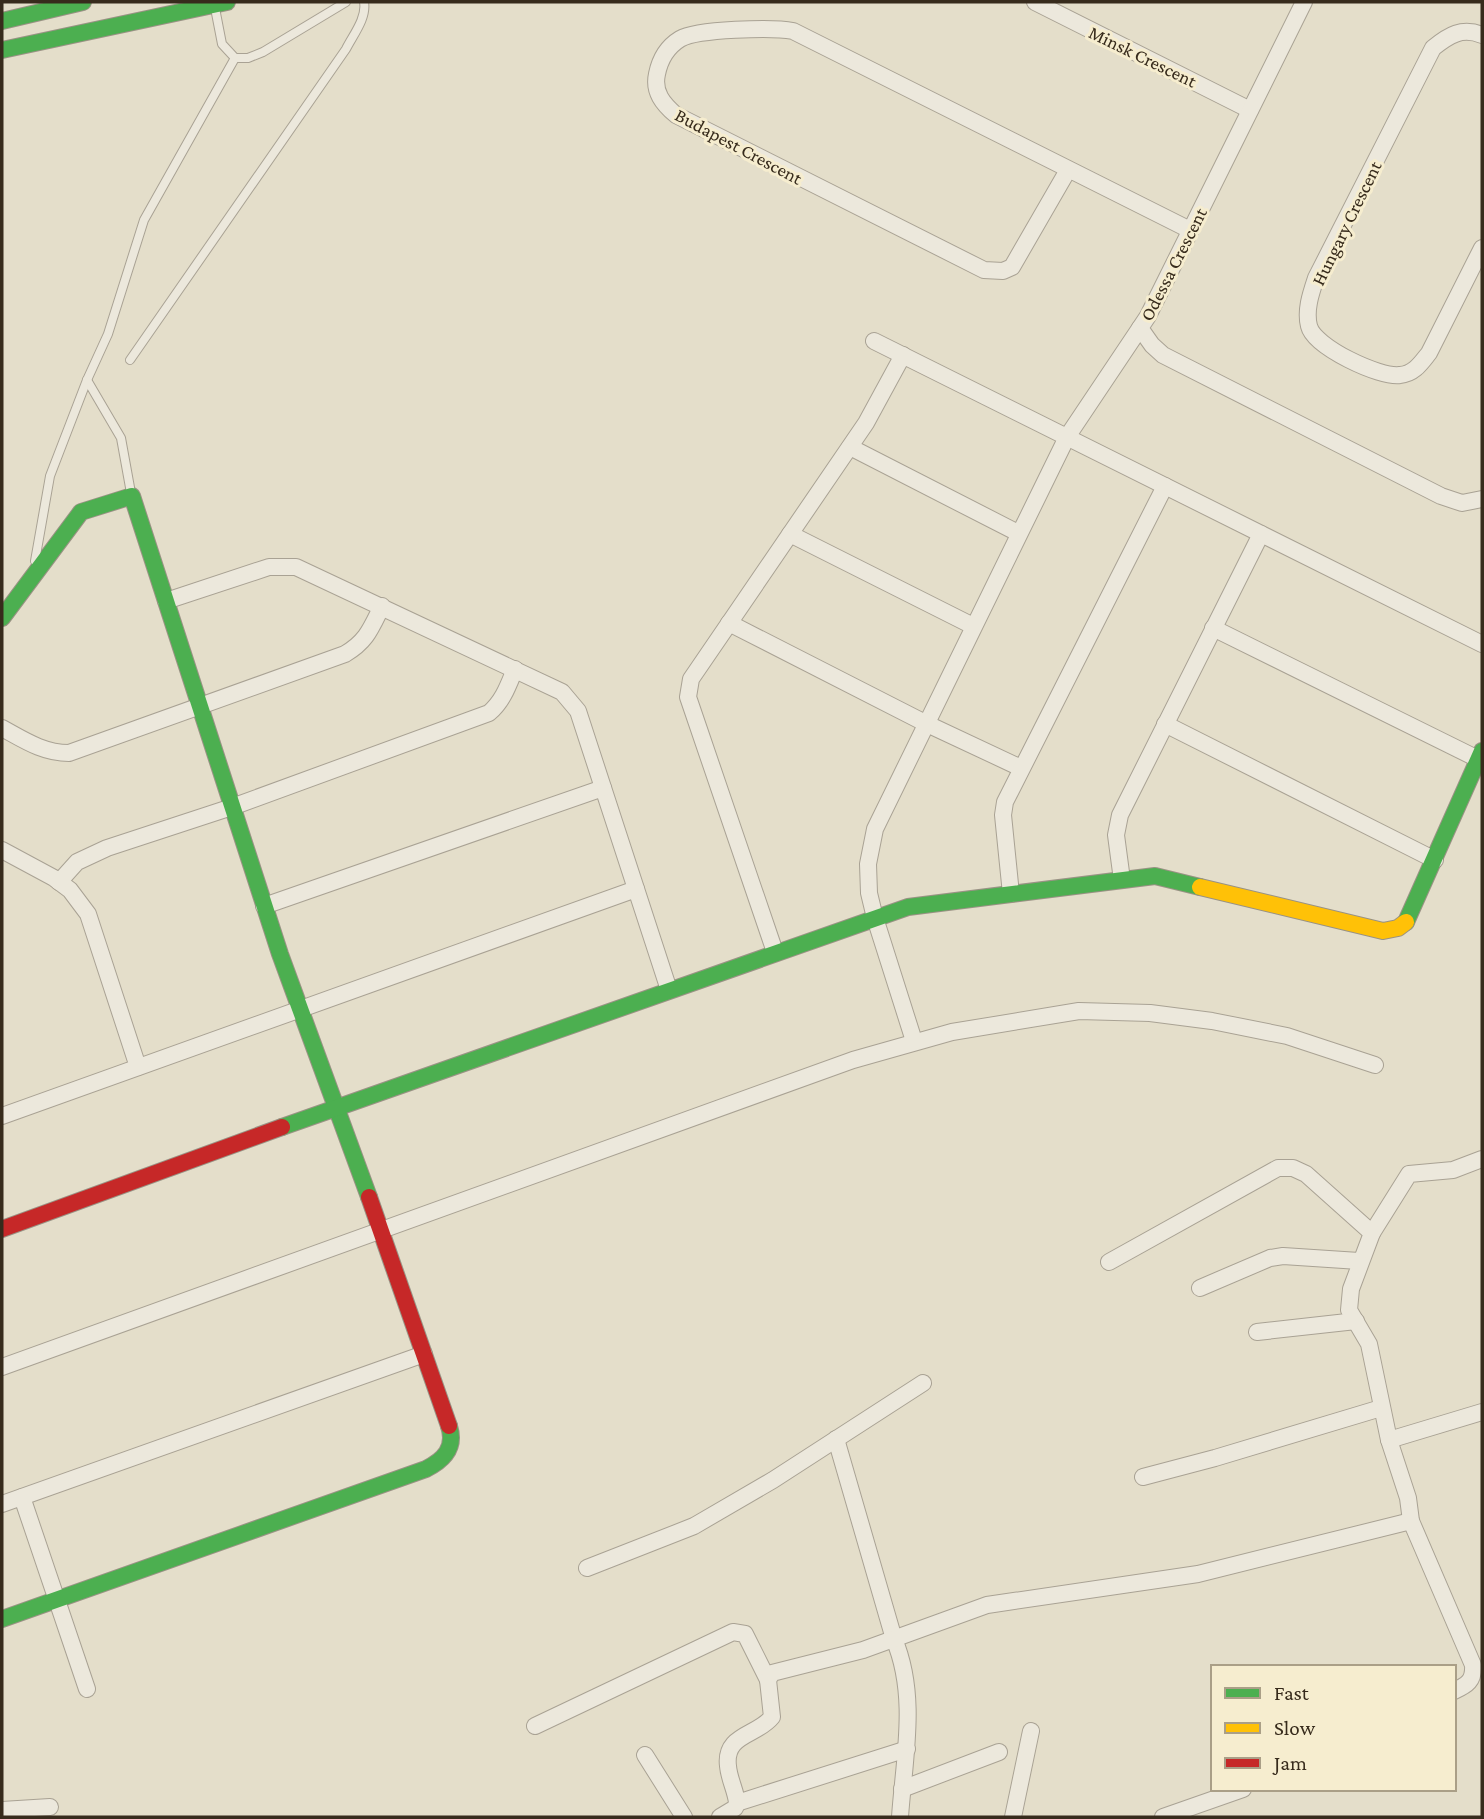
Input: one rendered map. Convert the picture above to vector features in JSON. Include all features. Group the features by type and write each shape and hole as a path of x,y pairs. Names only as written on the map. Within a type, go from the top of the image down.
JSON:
{"street":[{"path":"2,21 83,2"},
{"name":"Minsk Crescent","path":"1035,2 1250,110"},
{"name":"Odessa Crescent","path":"1304,2 1148,317 1140,328 1163,355 1441,496 1462,503 1482,499"},
{"path":"2,50 219,3"},
{"name":"Budapest Crescent","path":"1068,170 1012,267 1003,271 984,270 676,115 666,107 656,89 656,77 661,60 670,48 692,34 774,29 793,31 1190,230"},
{"name":"Hungary Crescent","path":"1482,35 1474,32 1455,33 1433,48 1316,278 1310,296 1309,328 1319,341 1367,369 1398,376 1410,373 1420,366 1429,353 1482,248"},
{"path":"914,1041 869,893 869,864 875,829 1067,437 1140,328"},
{"path":"874,341 1482,644"},
{"path":"775,952 688,697 691,679 866,424 903,355"},
{"path":"850,447 1018,533"},
{"path":"1011,894 1003,815 1005,802 1165,486"},
{"path":"2,618 80,512 132,496 264,906 451,1432 450,1452 443,1461 426,1469 2,1619"},
{"path":"790,534 973,626"},
{"path":"1122,880 1116,835 1120,815 1261,534"},
{"path":"166,601 269,567 306,570 562,692 578,711 669,990"},
{"path":"2,729 42,749 69,753 345,654 367,636 382,606"},
{"path":"729,623 925,723 1021,768"},
{"path":"2,1229 336,1108 908,907 1155,876 1383,931 1401,928 1409,919 1480,755 1213,628"},
{"path":"59,882 77,862 107,848 232,807 489,713 505,694 515,669"},
{"path":"1165,724 1435,860"},
{"path":"264,906 603,788"},
{"path":"2,850 70,890 88,914 138,1067"},
{"path":"2,1116 636,888"},
{"path":"2,1367 840,1065 914,1041 1005,1022 1079,1012 1150,1013 1212,1021 1287,1036 1375,1065"},
{"path":"1456,1690 1468,1684 1472,1678 1473,1665 1411,1521 1408,1498 1381,1408 1369,1344 1349,1310 1348,1301 1359,1261 1372,1233 1409,1174 1452,1170 1482,1159"},
{"path":"1109,1262 1278,1168 1293,1168 1306,1174 1372,1233"},
{"path":"1200,1288 1270,1258 1283,1256 1359,1261"},
{"path":"1257,1332 1356,1321"},
{"path":"2,1504 424,1354"},
{"path":"587,1569 694,1526 773,1480 923,1383"},
{"path":"1143,1477 1381,1408"},
{"path":"1389,1440 1482,1412"},
{"path":"836,1439 903,1662 908,1694 907,1749 900,1817"},
{"path":"22,1497 87,1689"},
{"path":"768,1681 772,1673 783,1669 863,1650 987,1605 1198,1573 1411,1521"},
{"path":"535,1726 733,1632 746,1634 768,1681 772,1703 771,1718 735,1741 728,1753 728,1770 737,1803 735,1808 720,1817"},
{"path":"1013,1817 1031,1731"},
{"path":"737,1803 907,1749"},
{"path":"902,1789 999,1752"},
{"path":"645,1755 684,1817"},
{"path":"1163,1817 1181,1814 1238,1791"},
{"path":"2,1810 50,1807"}],"lane":[{"path":"219,3 222,44 235,58 248,58 263,52 346,2"},
{"path":"130,360 346,49 363,17 364,2"},
{"path":"33,574 50,476 108,334 144,220 235,58"},
{"path":"87,380 121,438 132,496"}],"traffic: fast":[{"path":"2,21 83,2"},
{"path":"2,50 227,2"},
{"path":"2,618 81,512 132,496 280,954 369,1197"},
{"path":"1406,922 1482,751"},
{"path":"282,1127 908,907 1155,876 1200,887"},
{"path":"2,1619 426,1469 438,1462 450,1447 449,1426"}],"traffic: slow":[{"path":"1200,887 1383,931 1398,928 1406,922"}],"traffic: jam":[{"path":"2,1229 282,1127"},
{"path":"369,1197 449,1426"}]}
